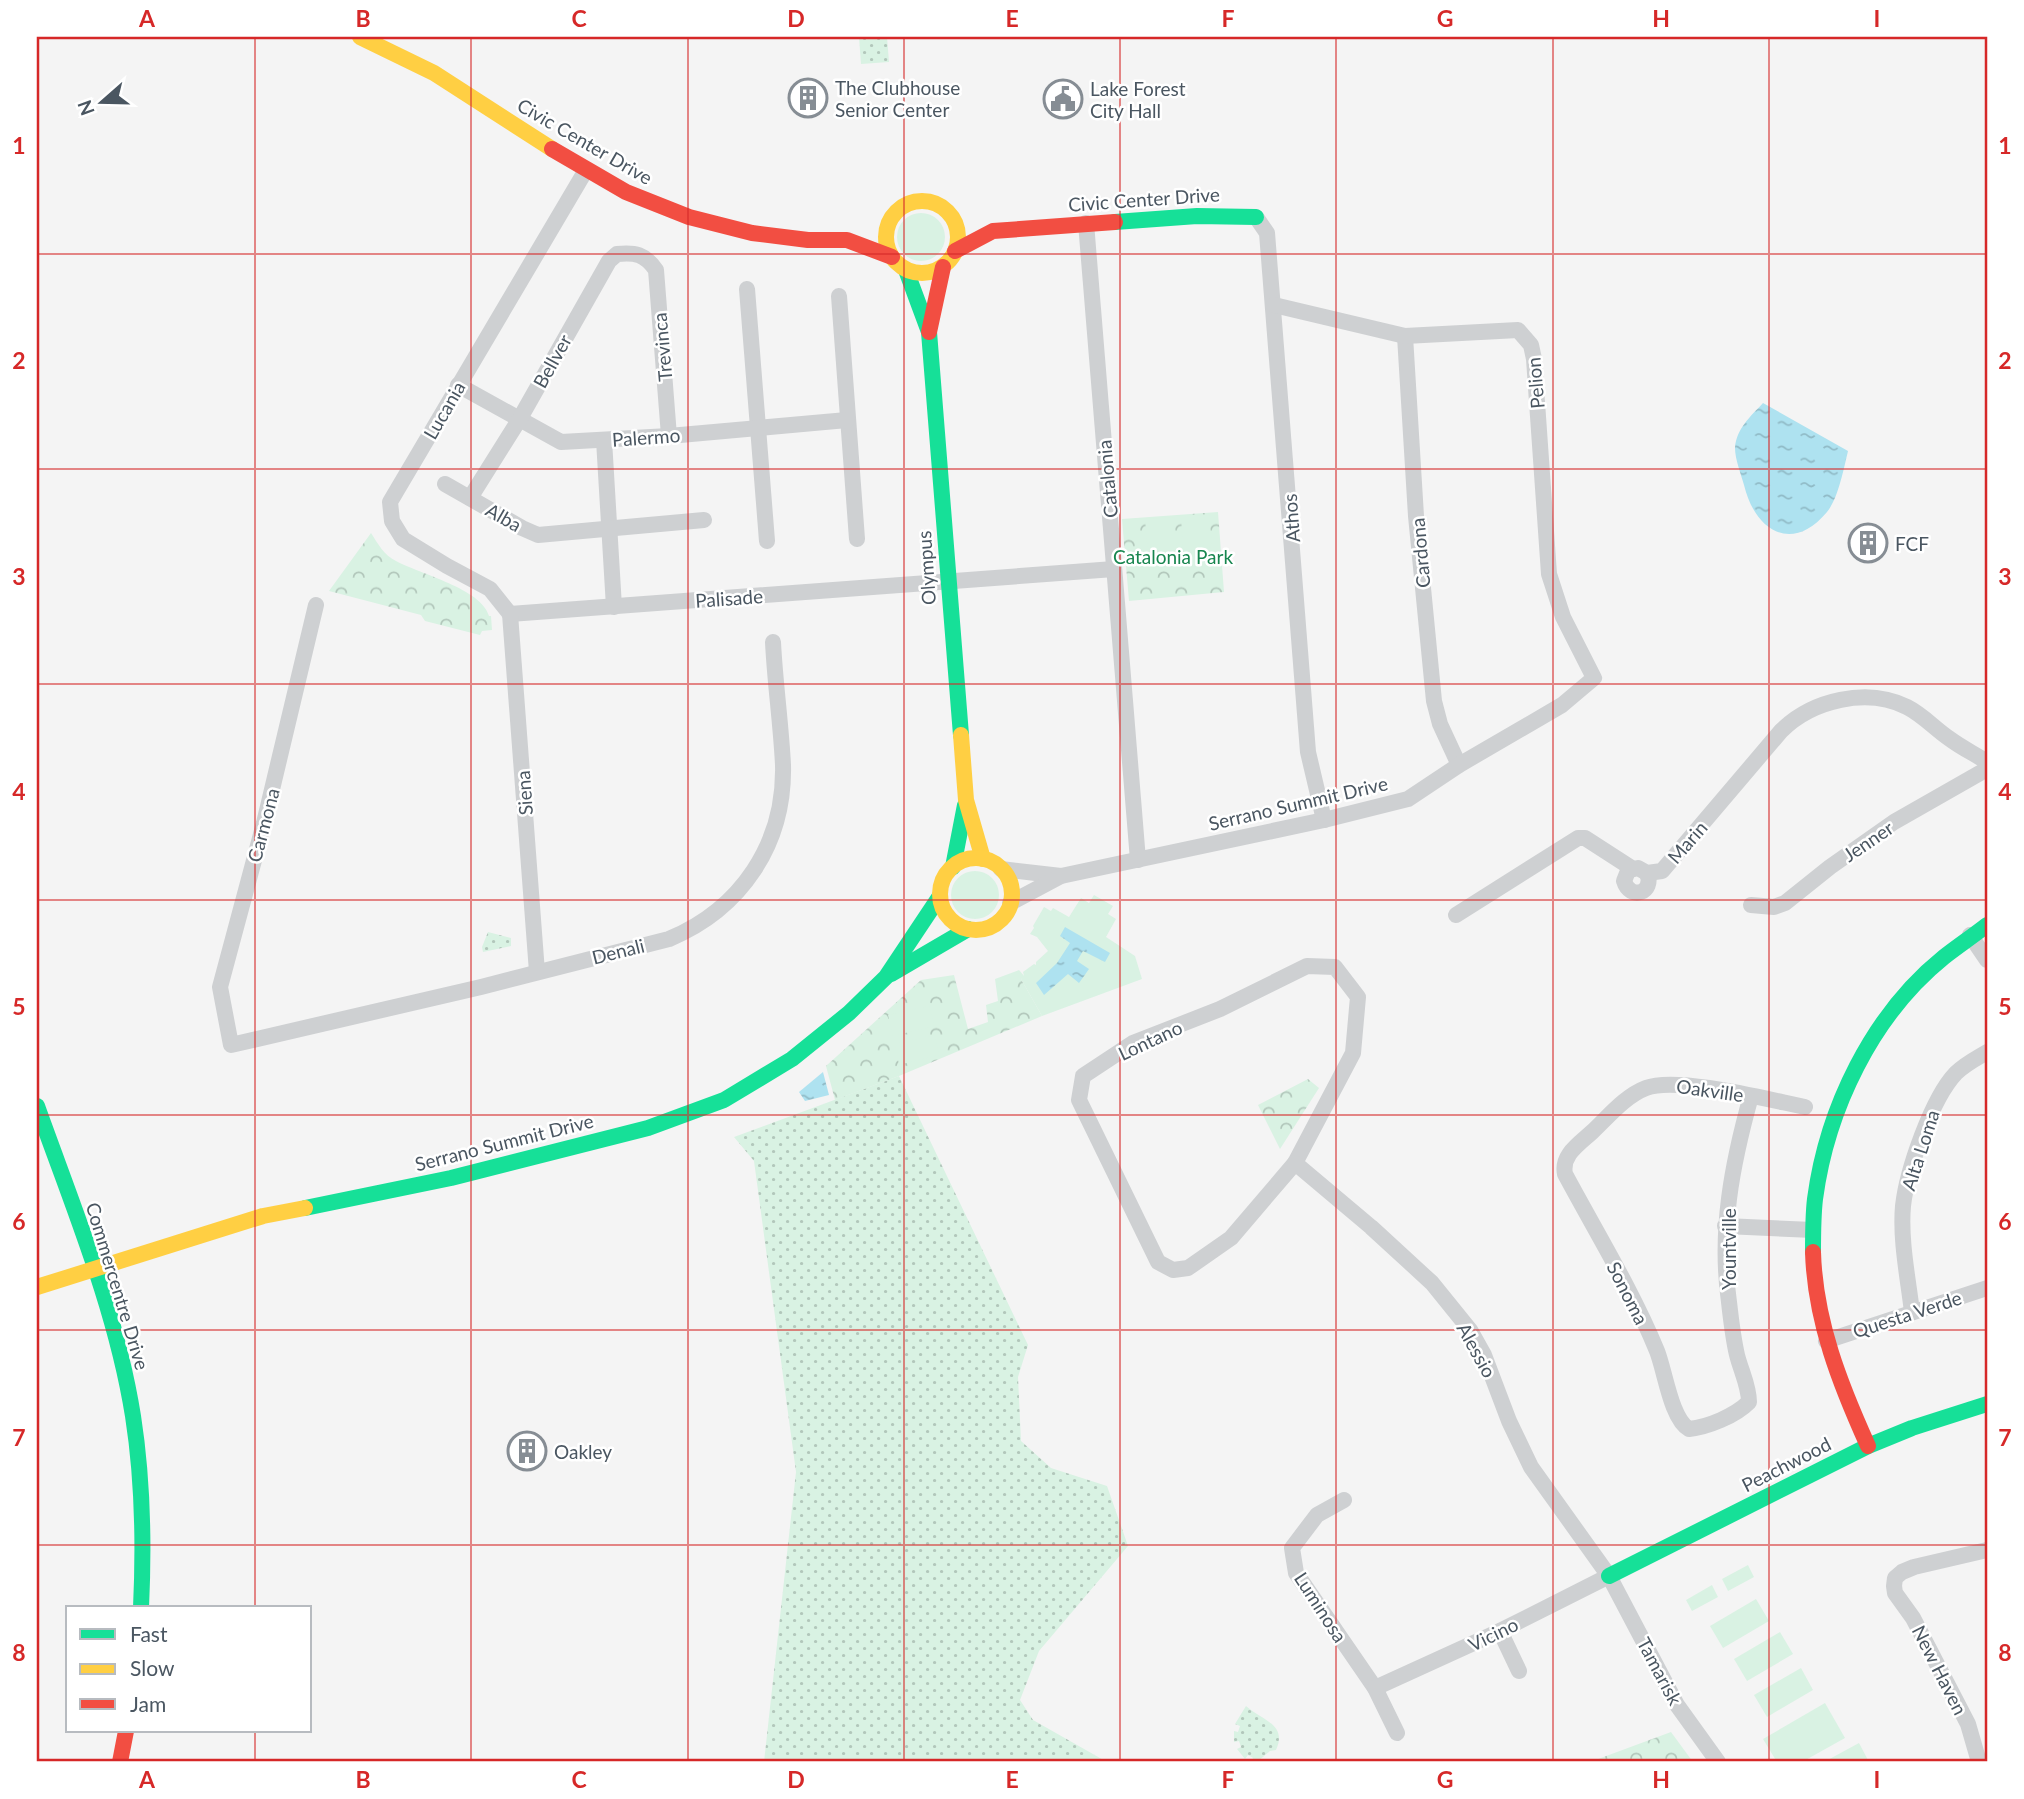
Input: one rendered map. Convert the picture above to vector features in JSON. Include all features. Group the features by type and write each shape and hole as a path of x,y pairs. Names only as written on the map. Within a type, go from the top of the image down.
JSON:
{"street":[{"name":"Civic Center Drive","path":"360,37 434,73 586,170 626,192 689,217 752,233 808,240 847,240 892,257 906,270"},
{"name":"Lucania","path":"510,614 490,589 403,539 392,522 390,502 586,170"},
{"name":"Civic Center Drive","path":"847,240 890,221 902,208 919,201 931,202 951,216 993,231"},
{"path":"951,216 958,239 955,251"},
{"name":"Civic Center Drive","path":"943,267 955,251 993,231 1197,216 1256,217"},
{"name":"Athos","path":"1256,217 1267,233 1275,305 1308,752 1325,820"},
{"path":"890,221 886,233 887,246 892,257"},
{"name":"Catalonia","path":"1086,223 1138,860"},
{"name":"Bellver","path":"470,498 519,420 610,261 617,254 632,253 640,254 649,261"},
{"name":"Trevinca","path":"649,261 656,270 669,436"},
{"path":"906,270 925,273 943,267"},
{"name":"Olympus","path":"929,332 943,267"},
{"name":"Olympus","path":"906,270 929,332 966,800 983,859"},
{"path":"747,289 767,541"},
{"path":"839,296 857,539"},
{"name":"Pelion","path":"1275,305 1405,336 1518,330 1531,345 1549,574 1563,617 1594,678"},
{"name":"Cardona","path":"1405,336 1416,516 1434,701 1440,724 1459,765"},
{"name":"Palermo","path":"458,384 561,442 669,436 848,420"},
{"path":"604,440 614,607"},
{"name":"Alba","path":"446,484 538,535 704,520"},
{"name":"Palisade","path":"510,614 1114,569"},
{"name":"Carmona","path":"231,1045 220,987 264,823 316,605"},
{"name":"Siena","path":"510,614 537,972"},
{"name":"Denali","path":"231,1045 481,987 669,939 690,930 724,906 750,878 772,836 780,803 783,768 773,642"},
{"name":"Serrano Summit Drive","path":"886,977 968,929 991,927 1000,920 1010,903 1061,876 1325,820 1408,799 1459,765 1562,705 1594,678"},
{"name":"Marin","path":"1456,915 1578,838 1585,838 1640,871 1662,871 1788,724 1801,714 1820,706 1853,699 1894,702 1908,708 1949,739 1987,762"},
{"name":"Jenner","path":"1751,905 1774,907 1785,903 1894,822 1987,769"},
{"name":"Olympus","path":"953,867 966,800"},
{"path":"953,867 972,858 983,859"},
{"name":"Serrano Summit Drive","path":"983,859 1002,869 1061,876"},
{"name":"Serrano Summit Drive","path":"37,1287 263,1216 451,1178 649,1128 724,1100 792,1059 849,1013 886,977 940,896 941,885 953,867"},
{"path":"1002,869 1011,888 1010,903"},
{"path":"940,896 948,916 968,929"},
{"path":"1868,1446 1826,1341 1815,1285 1813,1230 1822,1160 1831,1124 1851,1075 1873,1038 1907,994 1939,960 1987,925"},
{"path":"1970,935 1987,960"},
{"name":"Lontano","path":"1307,966 1335,967 1358,997 1353,1054 1295,1163 1231,1238 1188,1268 1173,1270 1158,1262 1079,1100 1083,1076 1133,1044 1220,1010 1307,966"},
{"name":"Alta Loma","path":"1912,1312 1903,1231 1903,1205 1913,1165 1936,1102 1946,1084 1958,1070 1987,1052"},
{"name":"Oakville","path":"1563,1166 1570,1153 1629,1097 1645,1088 1671,1084 1805,1107"},
{"name":"Yountville","path":"1749,1402 1749,1392 1734,1340 1728,1299 1725,1226 1729,1184 1751,1096"},
{"name":"Commercentre Drive","path":"37,1106 95,1268 129,1393 140,1482 144,1568 141,1606"},
{"name":"Alessio","path":"1295,1163 1432,1283 1470,1330 1484,1355 1509,1421 1531,1466 1609,1576"},
{"name":"Sonoma","path":"1563,1166 1650,1335 1678,1420 1689,1429 1696,1428 1742,1409 1749,1402"},
{"path":"1725,1226 1813,1230"},
{"name":"Questa Verde","path":"1826,1341 1987,1288"},
{"name":"Peachwood","path":"1609,1576 1868,1446 1912,1428 1987,1404"},
{"name":"Luminosa","path":"1344,1500 1317,1515 1292,1548 1296,1573 1376,1688 1397,1733"},
{"name":"New Haven","path":"1979,1762 1968,1724 1913,1618 1895,1593 1894,1582 1902,1572 1914,1567 1987,1550"},
{"name":"Vicino","path":"1376,1688 1500,1631 1609,1576"},
{"name":"Tamarisk","path":"1609,1576 1677,1705 1718,1762"},
{"path":"1500,1631 1519,1671"},
{"path":"120,1762 126,1732"}],"green space":[{"path":"859,37 887,37 889,62 861,64"},
{"path":"921,213 938,220 945,237 938,254 921,261 904,254 897,237 904,220"},
{"name":"Catalonia Park","path":"1218,512 1224,592 1129,601 1122,519"},
{"path":"1209,514 1212,547 1183,550 1181,517"},
{"path":"1174,517 1177,551 1148,553 1145,519"},
{"path":"371,533 392,559 449,583 475,598 491,616 492,630 482,631 480,635 425,621 421,615 329,591"},
{"path":"975,871 992,878 999,895 992,912 975,919 958,912 951,895 958,878"},
{"path":"1094,895 1113,906 1108,914 1116,919 1106,937 1135,956 1142,979 1042,1016 1021,979 1023,972 1036,965 1048,951 1037,937 1030,934 1033,926 1044,907 1051,911 1053,908 1069,917 1081,898 1089,903"},
{"path":"488,932 511,938 511,946 483,952 482,947"},
{"path":"1019,970 1025,977 1021,979 1042,1016 835,1100 826,1066 921,980 954,975 968,1029 988,1022 986,1005 998,1001 995,979"},
{"path":"929,1006 934,1026 893,1036 888,1015"},
{"path":"934,1035 939,1055 899,1065 895,1044"},
{"path":"899,1076 1028,1345 1018,1377 1021,1441 1051,1468 1107,1486 1128,1546 1039,1651 1020,1700 1033,1720 1107,1762 764,1762 796,1472 754,1161 734,1137"},
{"path":"1308,1079 1319,1088 1280,1149 1258,1105"},
{"path":"1748,1565 1754,1577 1728,1591 1722,1579"},
{"path":"1712,1585 1718,1597 1692,1611 1686,1600"},
{"path":"1756,1599 1769,1621 1723,1648 1710,1626"},
{"path":"1780,1632 1793,1654 1747,1681 1734,1659"},
{"path":"1801,1668 1813,1690 1767,1717 1754,1695"},
{"path":"1825,1703 1845,1738 1802,1762 1777,1762 1763,1739"},
{"path":"1246,1706 1276,1728 1278,1734 1276,1750 1270,1751 1257,1762 1251,1762 1253,1758 1248,1755 1245,1759 1237,1749 1241,1747 1239,1741 1234,1742 1234,1731 1238,1732 1240,1726 1235,1724"},
{"path":"1671,1732 1693,1762 1590,1762"},
{"path":"1859,1743 1869,1762 1824,1762"}],"water":[{"path":"1763,403 1848,451 1831,506 1814,525 1801,532 1776,532 1766,525 1749,501 1738,466 1735,448 1738,435"},
{"path":"1065,927 1110,953 1105,962 1083,951 1077,961 1089,969 1079,983 1068,974 1044,995 1036,983 1057,963 1070,943 1060,936"},
{"path":"823,1072 829,1095 805,1101 799,1092"}],"traffic: fast":[{"path":"1115,222 1197,216 1256,217"},
{"path":"906,270 929,332 961,735"},
{"path":"953,867 965,805"},
{"path":"305,1208 451,1178 648,1128 724,1100 792,1059 849,1013 886,977 940,896"},
{"path":"1813,1252 1814,1205 1821,1165 1830,1131 1857,1066 1875,1035 1918,980 1987,925"},
{"path":"891,974 968,929"},
{"path":"37,1106 105,1298 125,1376 133,1416 141,1488 141,1606"},
{"path":"1609,1576 1868,1446 1912,1428 1987,1404"}],"traffic: slow":[{"path":"360,37 434,73 552,149"},
{"path":"922,201 942,207 952,217 958,237 952,257 942,267 922,273 902,267 892,257 886,237 892,217 902,207 922,201"},
{"path":"961,735 966,800 983,859"},
{"path":"976,858 996,864 1006,874 1012,894 1006,914 996,924 976,930 956,924 946,914 940,894 946,874 956,864 976,858"},
{"path":"37,1287 263,1216 305,1208"}],"traffic: jam":[{"path":"552,149 626,192 689,217 752,233 808,240 847,240 892,257"},
{"path":"955,251 993,231 1115,222"},
{"path":"929,332 943,267"},
{"path":"1813,1252 1818,1303 1831,1352 1868,1446"},
{"path":"120,1762 126,1732"}],"place":[{"name":"The Clubhouse Senior Center","path":"808,98"},
{"name":"Lake Forest City Hall","path":"1063,99"},
{"name":"FCF","path":"1868,543"},
{"name":"Oakley","path":"527,1451"}]}
